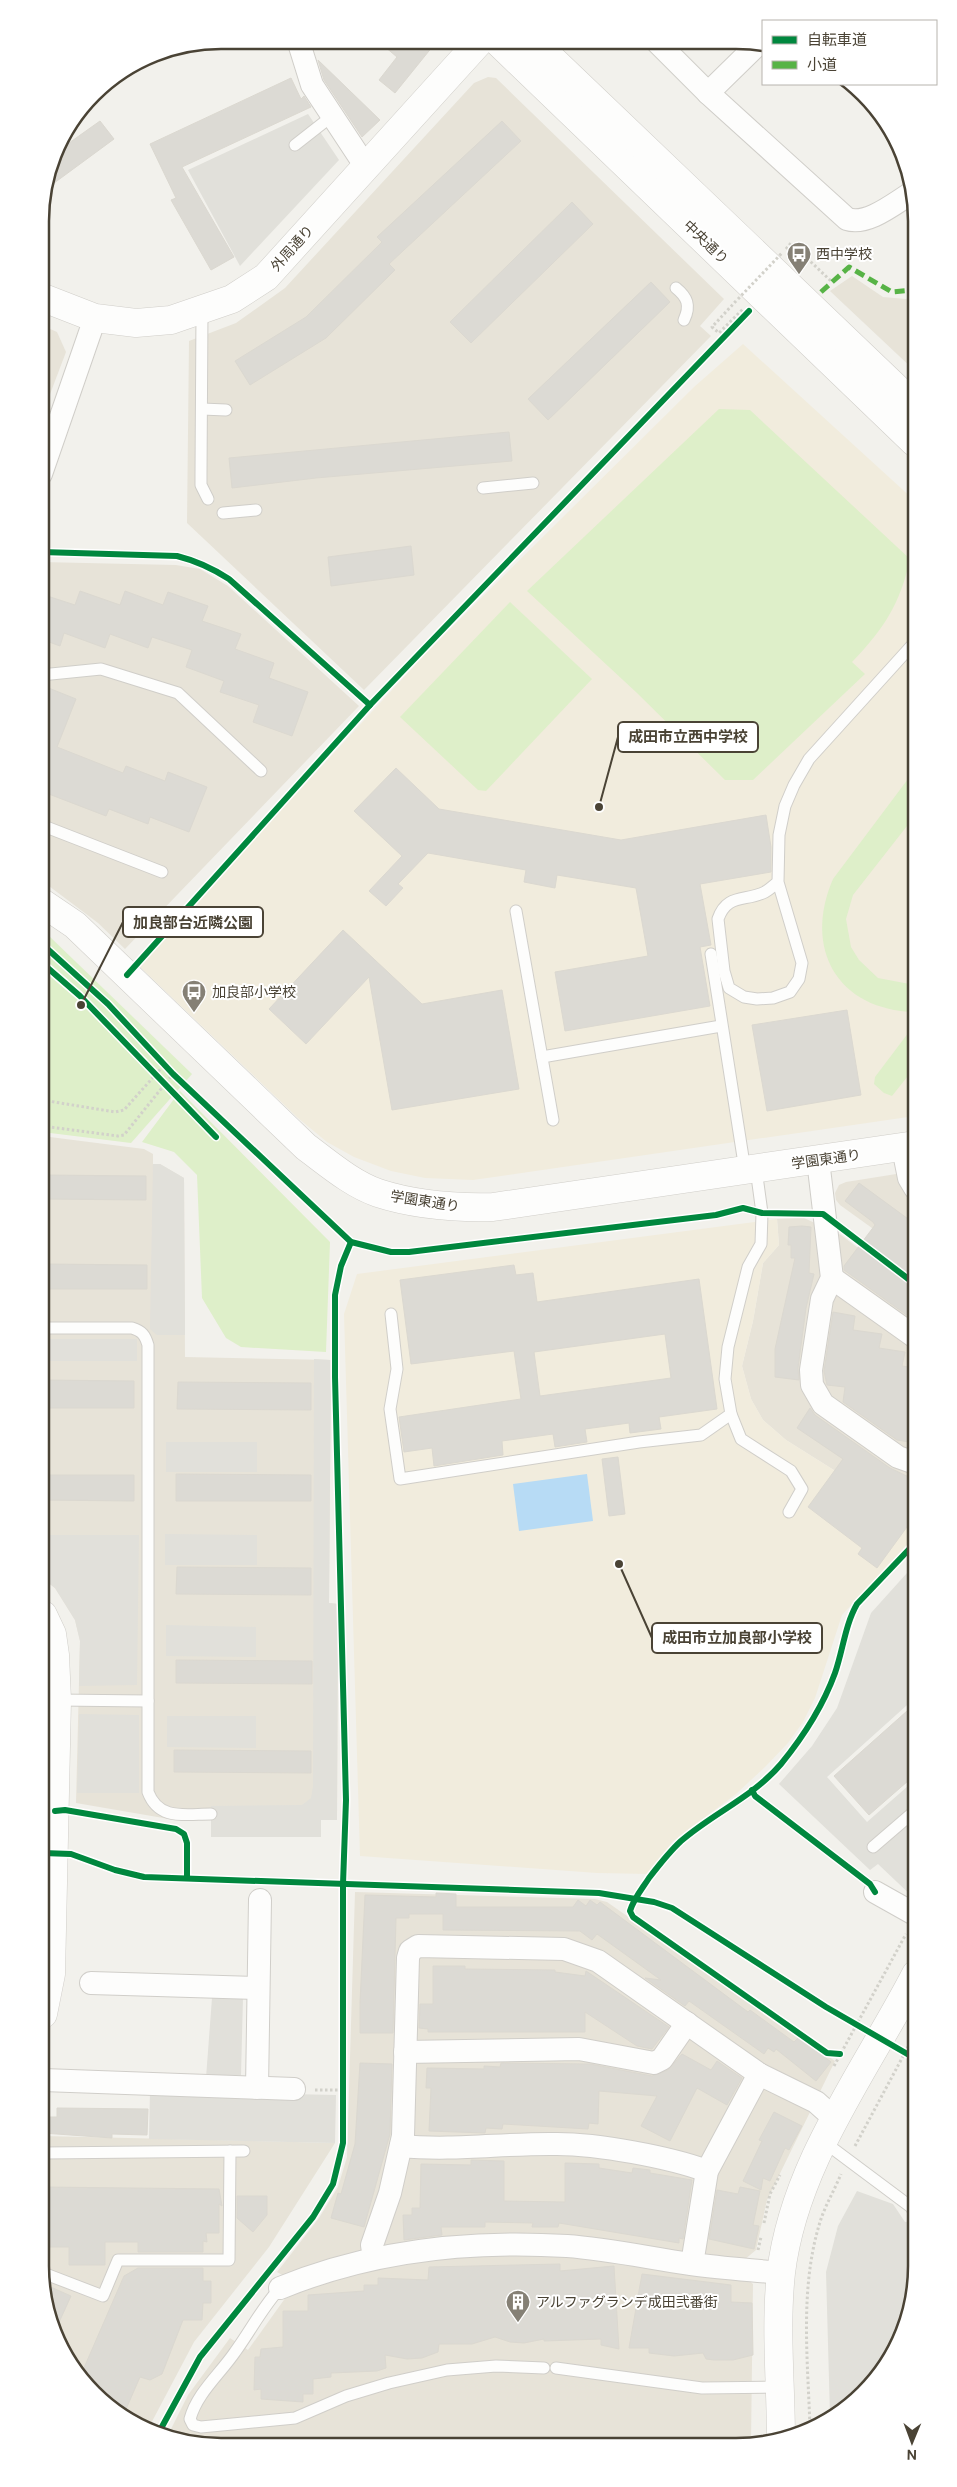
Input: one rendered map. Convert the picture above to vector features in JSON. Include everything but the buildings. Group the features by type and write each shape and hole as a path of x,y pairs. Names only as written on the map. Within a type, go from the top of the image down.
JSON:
{"street":[{"path":"301,49 312,85 366,167"},
{"name":"外周通り","path":"49,300 95,318 136,323 172,320 232,299 266,276 473,49"},
{"name":"中央通り","path":"505,49 908,436"},
{"name":"中央通り","path":"541,49 908,399"},
{"path":"664,49 708,93 847,219 856,222 867,218 907,196"},
{"path":"708,93 753,50"},
{"path":"49,451 95,318"},
{"name":"学園東通り","path":"49,907 75,925 306,1147 347,1177 377,1192 412,1201 454,1208 493,1207 908,1147"},
{"path":"818,1160 832,1278 822,1299 811,1370 815,1393 823,1404 898,1457 908,1461"},
{"path":"832,1278 908,1331"},
{"path":"49,1632 53,1641 57,1700 50,1727 51,1965 49,1977"},
{"path":"875,1892 908,1911"},
{"path":"256,2088 260,1900"},
{"path":"374,2258 372,2246 390,2193 401,2146 408,1958 410,1951 418,1946 564,1949 598,1961 759,2074 816,2102 829,2131"},
{"path":"91,1983 258,1988"},
{"path":"781,2432 779,2302 781,2273 796,2206 829,2131 908,1988"},
{"path":"405,2052 579,2049 654,2063 662,2059 686,2023"},
{"path":"692,2264 706,2171 759,2074"},
{"path":"49,2080 294,2089"},
{"path":"401,2146 466,2148 558,2144 625,2152 688,2164 706,2171"},
{"path":"280,2288 310,2276 374,2258 463,2247 532,2245 597,2249 692,2264 781,2273"}],"lane":[{"path":"295,145 332,116"},
{"path":"676,288 686,297 688,305 684,320"},
{"path":"202,311 201,485 208,499"},
{"path":"202,409 226,410"},
{"path":"483,488 533,483"},
{"path":"223,513 256,510"},
{"path":"778,882 760,894 729,901 721,910 718,919 727,980 730,988 744,997 773,998 790,992 799,979 802,963 778,882 779,835 785,806 794,785 809,759 908,650"},
{"path":"49,674 101,669 178,693 262,771"},
{"path":"49,829 162,872"},
{"path":"516,910 554,1120"},
{"path":"710,954 722,1026 751,1170 762,1213 761,1244 748,1267 728,1347 725,1379 731,1414 740,1439 792,1471 802,1489 789,1512"},
{"path":"542,1057 722,1026"},
{"path":"390,1314 397,1369 390,1409 400,1479 639,1442 701,1435 731,1414"},
{"path":"49,1328 132,1328 146,1336 148,1345 149,1413 148,1792 153,1804 172,1814 211,1814"},
{"path":"57,1700 148,1701"},
{"path":"873,1847 908,1817"},
{"path":"829,2131 848,2160 908,2205"},
{"path":"49,2275 103,2296 118,2260 229,2260 230,2151"},
{"path":"49,2153 244,2151"},
{"path":"280,2288 264,2306 235,2352 194,2404 190,2419 193,2425 200,2428 295,2418 346,2396 389,2382 447,2370 496,2366 550,2368 702,2388 781,2387"}],"path":[{"path":"736,316 719,333 712,327 791,243 832,282"},
{"path":"731,294 738,300"},
{"path":"721,339 747,309"},
{"path":"49,1101 115,1112 124,1110 165,1064 196,1042"},
{"path":"159,1057 180,1081"},
{"path":"148,1068 171,1092"},
{"path":"49,1127 118,1136 124,1135 173,1074"},
{"path":"851,2021 867,2031"},
{"path":"810,2422 807,2304 811,2268 821,2219 848,2160 908,2047"},
{"path":"900,2050 908,2054"},
{"path":"344,2080 344,2099"},
{"path":"294,2089 344,2090"}],"shaded area":[{"path":"488,77 496,78 724,299 700,326 711,336 364,690 187,523 189,341 236,323 285,288 474,83"},
{"path":"308,114 339,160 240,266 188,170"},
{"path":"852,276 883,297 908,298 908,364 830,291"},
{"path":"49,328 57,332 66,352 49,397"},
{"path":"743,344 908,495 908,1117 473,1180 425,1178 391,1171 354,1157 327,1142 298,1118 138,965 430,649 694,387"},
{"path":"49,562 176,565 200,569 228,586 359,706 125,949 98,923 49,886"},
{"path":"49,1137 144,1149 153,1154 153,1164 160,1164 184,1178 185,1357 331,1360 329,1603 338,1604 337,1820 321,1820 321,1837 211,1837 211,1820 169,1819 76,1803 80,1641 75,1620 55,1588 49,1583"},
{"path":"153,1164 160,1164 184,1178 185,1335 157,1335 150,1329"},
{"path":"908,1172 908,1254 840,1205 836,1200 835,1193 839,1185 846,1182"},
{"path":"804,1218 841,1235 908,1286 908,1517 786,1440 763,1420 751,1399 742,1366 753,1321 763,1263 779,1245 777,1219"},
{"path":"777,1219 779,1245 763,1263 753,1321 742,1366 751,1399 763,1420 786,1440 908,1517 908,1544 842,1615 815,1698 803,1722 788,1743 736,1794 672,1842 649,1874 597,1873 360,1856 344,1314 357,1274"},
{"path":"49,1339 137,1339 137,1361 49,1361"},
{"path":"314,1359 331,1360 329,1603 338,1604 337,1820 321,1820 321,1837 211,1837 211,1806 302,1805 311,1798 313,1786"},
{"path":"166,1442 257,1442 257,1472 166,1472"},
{"path":"165,1534 257,1535 257,1565 165,1565"},
{"path":"49,1535 139,1535 137,1685 79,1686 80,1641 75,1620 55,1588 49,1583"},
{"path":"908,1572 908,1704 827,1777 867,1822 908,1786 908,1892 878,1864 870,1870 779,1784 812,1746 837,1708 871,1613"},
{"path":"166,1625 256,1627 256,1657 166,1656"},
{"path":"79,1714 139,1715 139,1793 77,1793"},
{"path":"167,1716 256,1716 256,1748 167,1747"},
{"path":"355,1892 595,1899 607,1902 835,2061 767,2200 756,2250 744,2260 576,2240 284,2276 277,2272 319,2218 338,2187 347,2157"},
{"path":"243,1997 241,2075 206,2078 212,1998"},
{"path":"150,2091 336,2095 335,2143 149,2139"},
{"path":"49,2136 335,2143 269,2247 194,2342 151,2423 125,2409 107,2396 84,2371 62,2332 52,2300 49,2278"},
{"path":"857,2191 893,2204 905,2222 908,2222 908,2278 899,2322 885,2352 866,2380 850,2396 830,2410 826,2272 838,2226"},
{"path":"533,2253 747,2279 753,2284 751,2438 209,2438 170,2430 188,2395 230,2338 248,2350 286,2297 301,2289 390,2263 444,2255"}],"green space":[{"path":"719,409 750,410 908,557 906,575 896,603 882,627 852,662 865,674 753,780 725,780 637,693 527,591"},
{"path":"510,602 592,679 486,791 478,790 400,717"},
{"path":"908,779 908,825 853,895 846,919 851,947 859,960 878,978 908,984 908,1011 888,1009 865,1000 847,987 834,971 825,951 822,929 825,904 833,879"},
{"path":"49,936 192,1074 131,1143 49,1133"},
{"path":"908,1033 908,1076 892,1096 884,1093 874,1084 875,1077"},
{"path":"180,1091 330,1242 326,1352 241,1347 226,1338 202,1298 197,1175 174,1152 142,1142"}],"water":[{"path":"587,1474 593,1521 519,1531 513,1484"}],"marked path":[{"path":"821,292 849,267 892,292 908,291"}],"cycle path":[{"path":"127,975 370,705 749,311"},
{"path":"49,552 177,556 217,571 229,579 370,705"},
{"path":"49,950 108,1004 173,1074 351,1242 391,1252 409,1252 716,1215 743,1208 762,1213 823,1214 908,1279"},
{"path":"49,969 80,996 216,1137"},
{"path":"161,2428 200,2357 313,2217 333,2184 343,2143 343,1884 346,1800 335,1377 335,1295 341,1266 351,1242"},
{"path":"840,2054 827,2053 633,1917 630,1911 649,1878 677,1845 693,1831 758,1786 770,1776 789,1754 812,1721 825,1697 835,1673 844,1638 857,1604 908,1550"},
{"path":"752,1790 755,1796 870,1884 875,1892"},
{"path":"55,1811 65,1810 176,1829 184,1834 187,1843 187,1878"},
{"path":"49,1853 71,1854 115,1870 144,1877 599,1893 654,1902 672,1908 826,2007 908,2054"}],"place":[{"name":"西中学校","path":"799,275"},
{"name":"成田市立西中学校","path":"599,807"},
{"name":"加良部台近隣公園","path":"81,1005"},
{"name":"加良部小学校","path":"194,1013"},
{"name":"成田市立加良部小学校","path":"619,1564"},
{"name":"アルファグランデ成田弐番街","path":"518,2323"}]}
